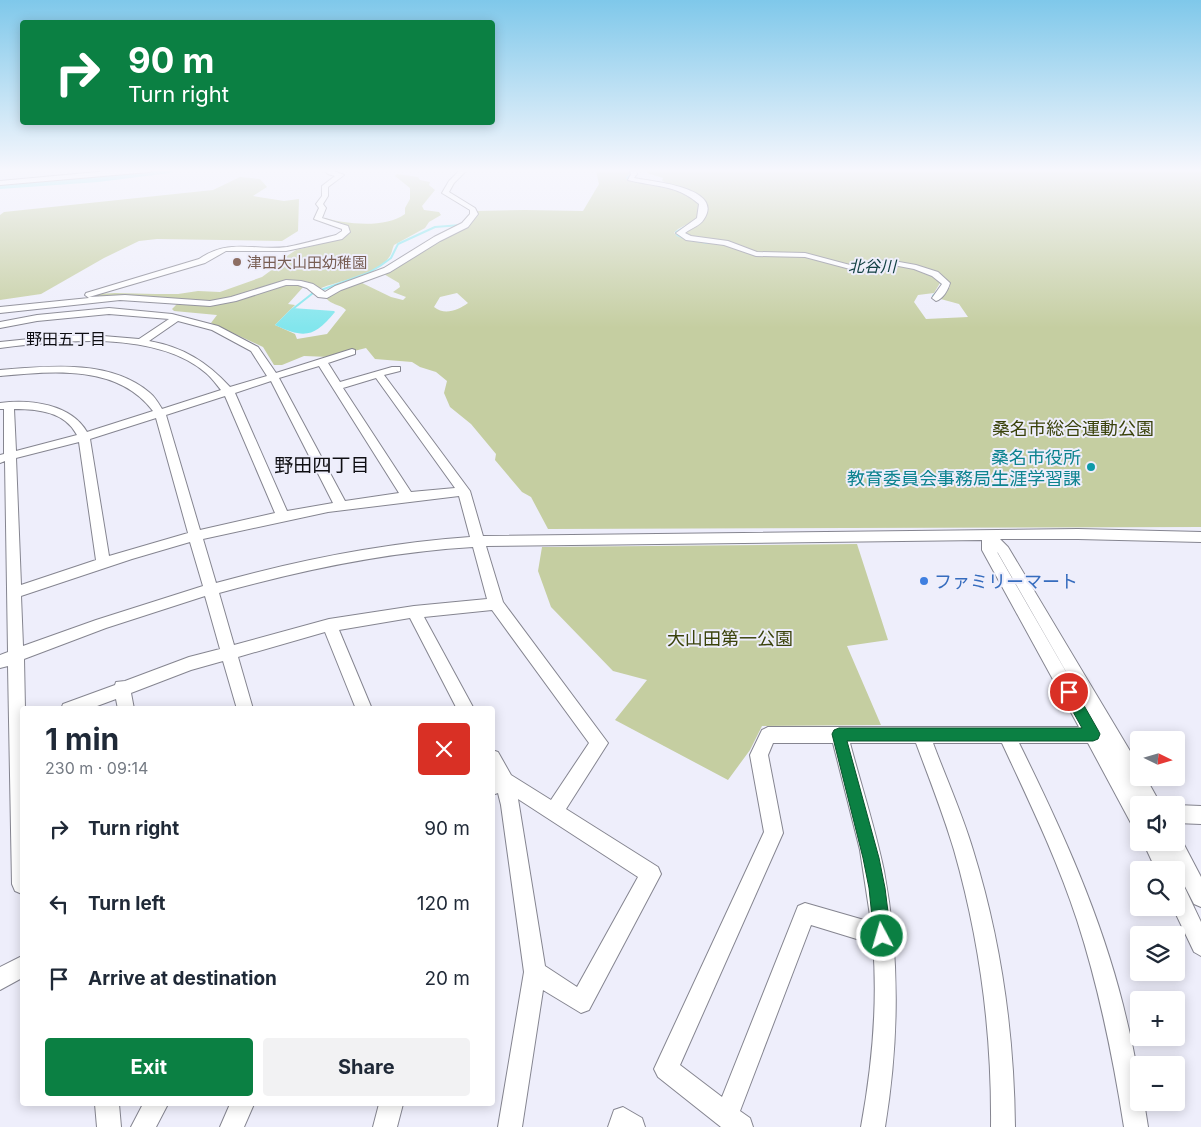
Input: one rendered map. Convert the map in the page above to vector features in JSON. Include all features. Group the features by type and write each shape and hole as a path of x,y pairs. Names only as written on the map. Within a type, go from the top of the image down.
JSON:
{"street":[{"path":"72,302 158,273 202,261 217,251 232,248 286,249 339,237 346,232 345,228 329,223"},
{"path":"0,310 34,304 128,298 200,304 238,299 266,287 300,282 317,290 321,295 327,295 338,288 381,273 467,223"},
{"path":"696,223 680,233 689,238 725,243 761,254 805,255 850,267 858,268 888,262 916,267 935,274 946,283 944,289 936,298"},
{"path":"0,325 37,318 109,311 177,318 215,328 255,349 274,378 342,506"},
{"path":"140,343 177,318"},
{"path":"0,345 74,338 140,343 168,349 197,361 218,376 229,392 282,515"},
{"path":"5,458 84,437 352,352"},
{"path":"322,362 407,496"},
{"path":"338,386 396,369"},
{"path":"0,373 60,370 110,376 138,389 151,400 160,413 244,706"},
{"path":"378,374 464,491 496,604 599,743 552,812"},
{"path":"20,729 14,593 5,458 4,406 34,407 62,414 77,425 84,437 103,563"},
{"path":"14,593 103,563 194,536 282,515 407,496 464,491"},
{"path":"0,662 128,614 210,588 261,575 362,554 416,547 478,541 542,538 1078,534 1201,537"},
{"path":"988,536 990,550 1130,802"},
{"path":"988,536 1003,550 1147,796"},
{"path":"77,706 122,688 229,652 329,625 414,612 496,604"},
{"path":"414,612 464,706"},
{"path":"329,625 363,706"},
{"path":"122,688 125,706"},
{"path":"839,734 871,858 877,888 882,936 884,1030 882,1059 872,1127"},
{"path":"921,734 963,849 985,934 999,1035 1003,1127"},
{"path":"1006,734 1059,848 1087,919 1099,957 1122,1048 1136,1127"},
{"path":"882,936 805,913 733,1121 666,1068 774,834 759,755 768,735 1093,734"},
{"path":"495,769 499,784 510,805 535,972 510,1127"},
{"path":"499,784 552,812 651,874 580,1002 535,972"},
{"path":"1185,814 1201,815"},
{"path":"1177,851 1201,897"},
{"path":"1185,911 1201,946"},
{"path":"0,979 20,968"},
{"path":"107,1106 109,1127"},
{"path":"143,1127 155,1106"},
{"path":"232,1127 241,1106"},
{"path":"385,1127 390,1106"},
{"path":"620,1127 623,1119 632,1127"}],"green space":[{"path":"0,223 298,223 298,231 282,241 157,239 139,241 104,258 41,294 0,300"},
{"path":"338,223 429,223 425,228 394,245 390,256 376,269 319,289 302,281 287,281 265,286 251,293 208,303 135,295 85,299 98,294 115,293 178,294 198,291 220,292 262,277 277,266 275,264 296,250 332,241 349,230 344,224"},
{"name":"桑名市総合運動公園","path":"470,223 690,223 674,233 686,240 726,245 756,255 807,257 857,269 890,264 915,268 933,275 940,283 934,293 918,295 914,302 926,319 968,317 959,304 937,298 950,287 937,274 916,266 888,262 852,267 806,254 757,253 725,243 689,238 681,233 697,223 1201,223 1201,527 548,529 531,497 522,492 495,460 496,454 471,424 450,407 444,393 447,381 436,372 420,367 412,362 375,359 366,348 330,357 304,356 282,365 274,365 263,347 211,323 217,315 174,311 172,309 177,304 211,305 231,302 277,285 295,283 305,285 288,304 295,305 275,325 295,334 297,339 327,334 346,310 326,298 339,288 360,282 391,297 403,300 406,297 393,292 400,287 399,283 382,273 422,251 438,239 469,225","holes":["457,293 468,303 447,312 434,307 440,297"]},
{"name":"大山田第一公園","path":"857,544 888,640 847,646 881,725 762,726 750,750 728,780 615,720 647,680 613,671 551,607 538,571 542,547"}],"water":[{"path":"292,308 335,312 315,331 302,334 275,325"}],"waterway":[{"name":"北谷川","path":"684,238 677,235 676,232 690,224"},
{"path":"294,308 313,293 368,273 380,266 391,258 398,244 435,227 461,225"},
{"name":"北谷川","path":"690,240 708,243"},
{"name":"北谷川","path":"763,256 781,256"},
{"name":"北谷川","path":"851,268 862,269 882,265"},
{"name":"北谷川","path":"933,296 941,288 942,283 939,280"}],"place":[{"name":"津田大山田幼稚園","path":"237,262"},
{"name":"桑名市役所 教育委員会事務局生涯学習課","path":"1091,467"},
{"name":"ファミリーマート","path":"924,581"}],"district":[{"name":"野田五丁目","path":"66,339"},
{"name":"野田四丁目","path":"322,465"}],"route":[{"path":"882,936 877,888 871,858 839,734 1093,734 1069,692"}]}
